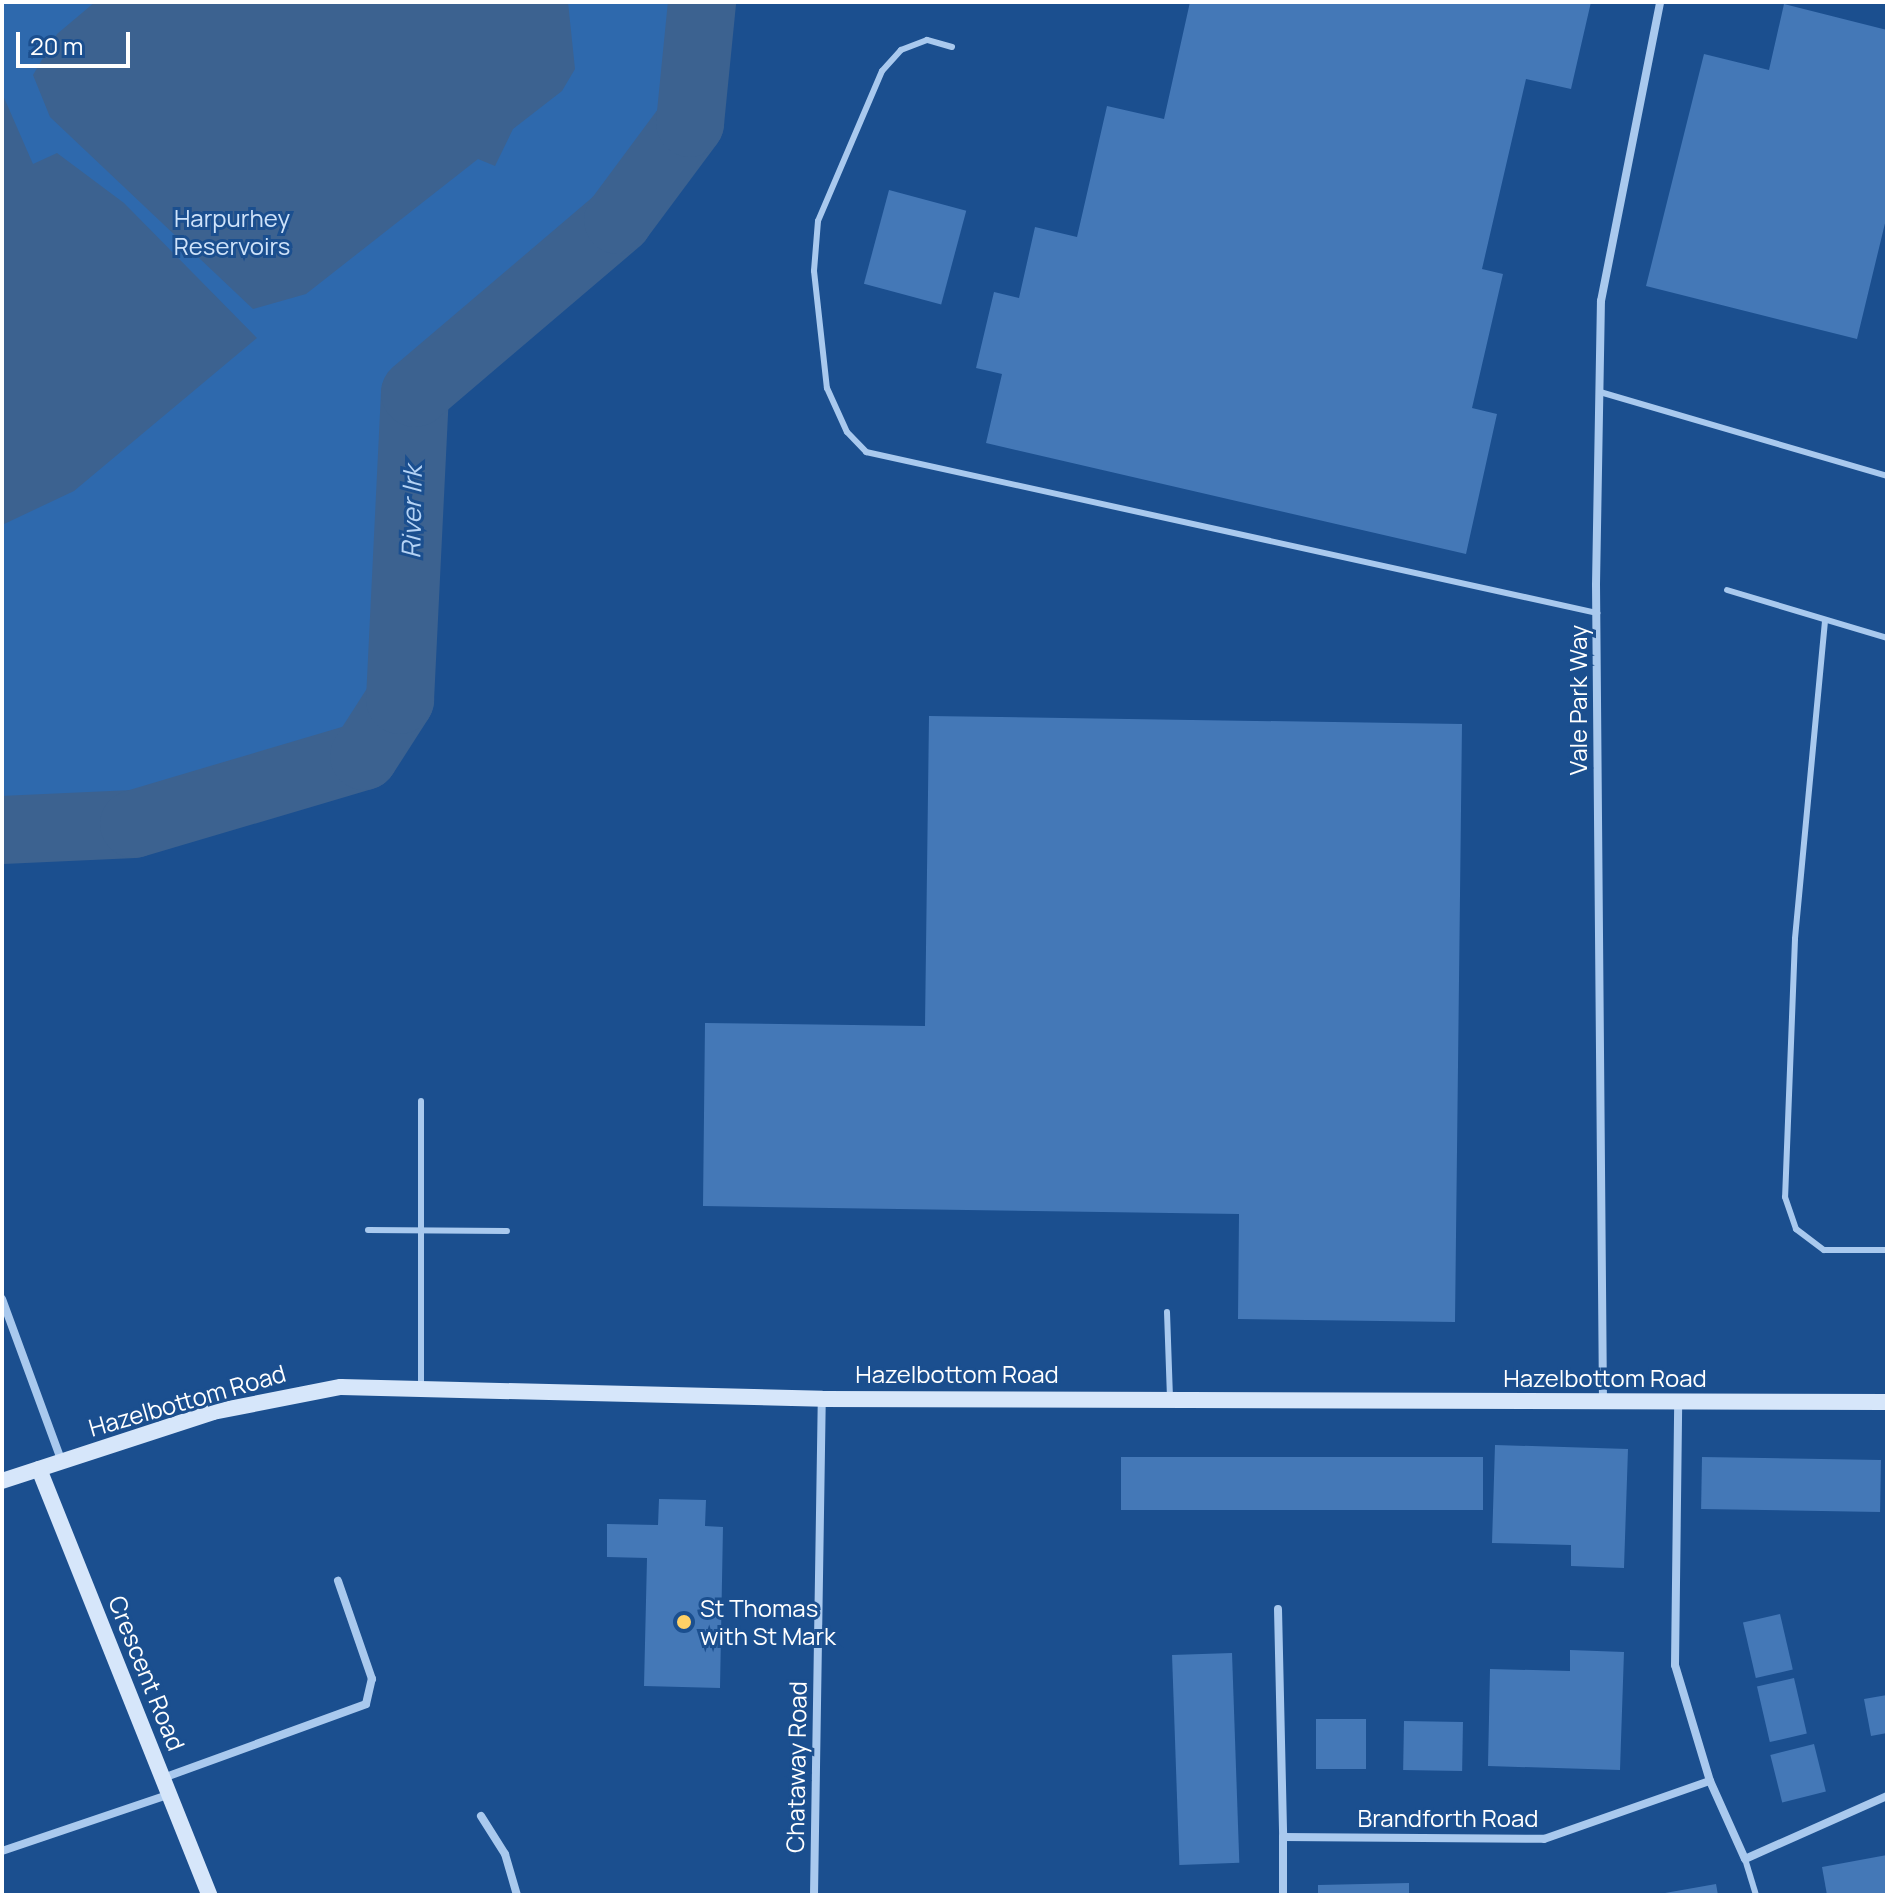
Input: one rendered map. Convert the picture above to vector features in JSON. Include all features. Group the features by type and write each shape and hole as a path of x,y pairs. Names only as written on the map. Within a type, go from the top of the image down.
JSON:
{"street":[{"name":"Vale Park Way","path":"1603,1403 1597,613 1601,301 1660,2"},
{"path":"2,1299 62,1462"},
{"name":"Hazelbottom Road","path":"2,1481 281,1393 421,1389 822,1399 1170,1396 1603,1403 1887,1402"},
{"name":"Chataway Road","path":"814,1895 822,1399"},
{"path":"1678,1403 1675,1665 1710,1781 1745,1859 1887,1796"},
{"name":"Crescent Road","path":"39,1469 209,1895"},
{"path":"2,1851 366,1704 372,1679 338,1581"},
{"path":"1278,1609 1283,1895"},
{"name":"Brandforth Road","path":"1283,1837 1544,1839 1588,1829 1710,1781"},
{"path":"481,1816 505,1854 517,1895"}],"lane":[{"path":"952,47 927,40 901,50 882,71 818,221 814,271 827,388 847,432 866,452 1597,613"},
{"path":"1600,392 1887,476"},
{"path":"1727,590 1887,638"},
{"path":"1825,621 1795,939 1785,1197 1796,1229 1824,1250 1887,1250"},
{"path":"421,1101 421,1389"},
{"path":"368,1230 507,1231"},
{"path":"1167,1312 1170,1396"},
{"path":"1745,1859 1756,1895"}],"green space":[{"name":"Harpurhey Reservoirs","path":"2,2 690,2 675,116 611,201 404,385 383,682 345,741 128,799 2,803"}],"shaded area":[{"path":"95,2 568,2 575,69 562,91 513,129 495,166 478,159 306,294 253,309 50,117 33,75 57,34"},
{"path":"2,93 33,164 57,153 124,203 257,338 74,491 2,525"}],"building":[{"path":"1190,2 1591,2 1571,89 1526,79 1482,269 1503,274 1472,408 1497,414 1466,554 986,443 1002,374 976,368 994,292 1019,298 1035,227 1077,237 1107,106 1164,119"},
{"path":"1784,4 1887,30 1887,215 1857,339 1646,286 1704,54 1769,70"},
{"path":"889,190 966,211 941,304 864,284"},
{"path":"929,716 1462,724 1455,1322 1238,1319 1239,1214 703,1206 705,1023 925,1026"},
{"path":"1495,1445 1628,1449 1624,1568 1571,1566 1571,1545 1492,1543"},
{"path":"1121,1457 1483,1457 1483,1510 1121,1510"},
{"path":"1702,1457 1881,1460 1880,1512 1701,1509"},
{"name":"St Thomas with St Mark","path":"659,1499 706,1500 705,1526 723,1527 720,1688 644,1686 647,1558 607,1557 607,1524 658,1525"},
{"path":"1780,1614 1793,1670 1756,1678 1743,1623"},
{"path":"1570,1650 1624,1652 1620,1770 1488,1766 1490,1669 1570,1671"},
{"path":"1232,1653 1239,1863 1179,1865 1172,1655"},
{"path":"1794,1678 1807,1734 1770,1742 1757,1687"},
{"path":"1887,1695 1887,1733 1871,1736 1864,1699"},
{"path":"1316,1719 1366,1719 1366,1769 1316,1769"},
{"path":"1404,1721 1463,1722 1462,1771 1403,1770"},
{"path":"1814,1744 1826,1792 1782,1802 1770,1755"},
{"path":"1887,1855 1887,1895 1827,1895 1822,1867"},
{"path":"1409,1883 1409,1895 1318,1895 1318,1885"},
{"path":"1716,1884 1718,1895 1665,1895 1665,1893"}],"waterway":[{"name":"River Irk","path":"2,830 134,824 364,756 400,700 415,393 618,220 690,123 702,2"}],"place":[{"name":"St Thomas with St Mark","path":"684,1622"}]}
